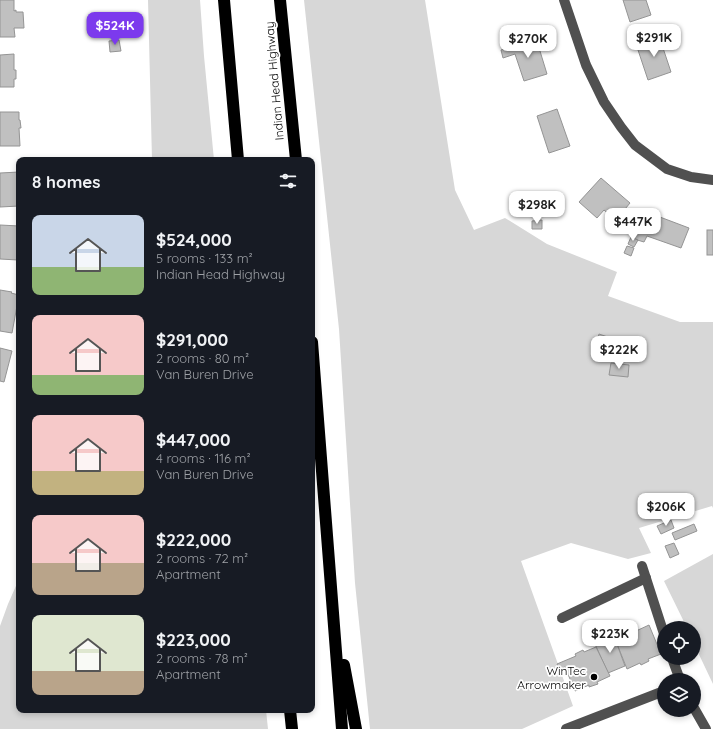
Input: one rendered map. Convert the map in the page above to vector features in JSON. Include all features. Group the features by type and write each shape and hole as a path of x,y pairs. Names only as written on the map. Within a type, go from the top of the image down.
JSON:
{"highway":[{"path":"224,0 238,157"},
{"name":"Indian Head Highway","path":"280,0 296,157"},
{"path":"315,380 342,729"},
{"path":"333,608 356,729"},
{"path":"290,713 292,729"}],"street":[{"path":"564,0 586,65 604,102 635,145 666,169 691,177 713,180"},
{"path":"642,566 660,621"},
{"path":"562,618 646,578"},
{"path":"566,729 657,694"},
{"path":"699,717 706,729"}],"shaded area":[{"path":"148,0 200,0 214,157 152,157"},
{"path":"304,0 425,0 455,190 474,230 505,218 547,244 617,272 608,296 680,322 713,322 713,508 712,506 639,528 651,553 628,559 571,543 521,561 573,706 522,729 370,729 355,583 339,329"},
{"path":"713,554 713,684 701,659 701,621 684,621 664,581"},
{"path":"16,586 16,713 266,713 268,729 0,729 0,626"}],"building":[{"path":"0,0 14,0 14,11 16,10 16,12 23,12 24,28 14,28 15,37 0,37"},
{"path":"623,0 646,0 651,15 630,22"},
{"path":"659,36 671,72 648,80 636,44"},
{"path":"536,38 547,74 524,81 515,54 503,58 501,50"},
{"path":"119,40 121,51 110,52 109,41"},
{"path":"14,54 14,70 16,70 16,79 14,79 14,87 0,87 0,55"},
{"path":"557,109 570,146 549,153 537,116"},
{"path":"0,112 19,112 21,128 19,128 20,146 0,146"},
{"path":"16,172 16,206 0,207 0,173"},
{"path":"601,178 630,203 616,220 604,210 597,218 579,202"},
{"path":"644,211 689,228 681,248 647,236 644,242 634,239"},
{"path":"542,220 542,229 532,229 532,221"},
{"path":"0,225 16,226 16,260 0,259"},
{"path":"707,230 713,230 713,255 707,255"},
{"path":"631,237 638,240 634,247 628,244"},
{"path":"627,246 634,248 631,256 624,253"},
{"path":"0,290 16,294 16,311 12,333 0,331"},
{"path":"599,334 619,341 616,350 596,344"},
{"path":"0,348 12,351 4,382 0,381"},
{"path":"611,363 629,365 628,377 609,375"},
{"path":"671,520 674,528 661,534 657,526"},
{"path":"694,524 697,531 675,540 672,533"},
{"path":"674,543 679,554 670,558 665,546"},
{"path":"649,625 657,644 657,656 648,659 649,661 641,665 640,663 627,669 615,639 628,634 627,632 635,629 636,631"},
{"path":"614,636 625,666 608,673 595,644"},
{"path":"596,647 610,676 597,682 598,684 589,687 589,685 575,691 565,667 559,669 557,664 576,656 575,654 583,650 584,652"}],"place":[{"name":"WinTec Arrowmaker","path":"594,677"}]}
